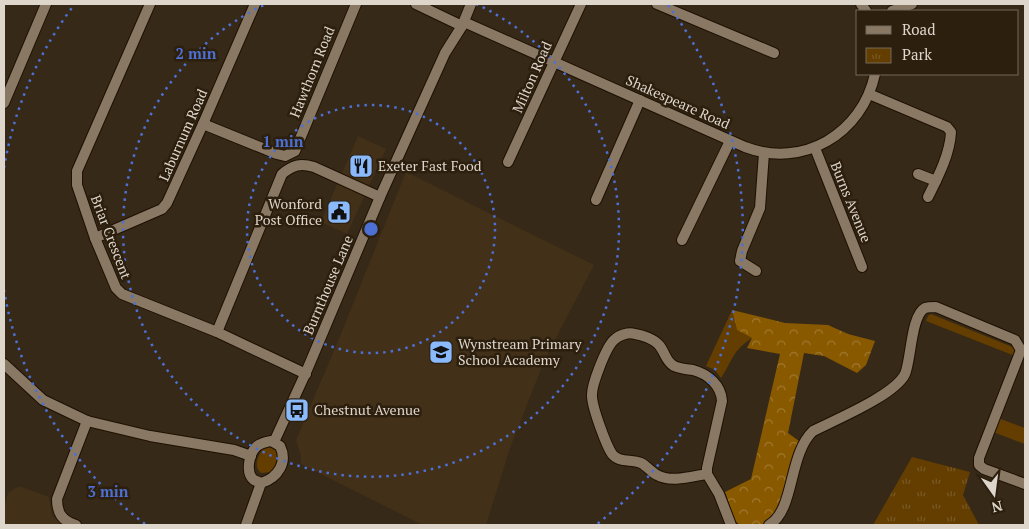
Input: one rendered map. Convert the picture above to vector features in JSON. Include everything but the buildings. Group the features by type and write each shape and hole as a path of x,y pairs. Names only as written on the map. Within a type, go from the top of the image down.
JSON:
{"street":[{"path":"4,104 46,4"},
{"name":"Briar Crescent","path":"150,4 77,171 77,185 95,238 116,288 122,294 217,332 306,374"},
{"name":"Laburnum Road","path":"95,238 162,209 167,203 204,124 255,4"},
{"name":"Hawthorn Road","path":"204,124 277,154 285,156 295,151 356,4"},
{"name":"Shakespeare Road","path":"416,4 553,62 744,147 764,153 794,154 815,148 831,139 858,113 869,94 875,75"},
{"name":"Burnthouse Lane","path":"274,442 306,374 380,197 445,53 463,24 471,4"},
{"name":"Milton Road","path":"508,162 581,4"},
{"path":"657,4 774,54"},
{"path":"895,10 912,4"},
{"path":"869,94 947,127 951,132 950,142 928,197"},
{"path":"596,200 640,100"},
{"path":"682,240 730,140"},
{"name":"Burns Avenue","path":"815,148 862,267"},
{"path":"756,271 740,261 742,251 760,208 764,153"},
{"path":"217,332 282,174 296,165 303,164 314,167 380,197"},
{"path":"918,174 936,181"},
{"path":"769,525 776,521 783,509 799,456 808,436 813,431 889,392 905,374 910,343 917,321 921,312 926,308 936,307 1015,340 1023,351 979,458 979,465 984,469 1025,484"},
{"path":"707,474 664,478 641,463 618,459 612,454 592,396 593,384 612,341 632,333 654,341 659,344 671,365 681,369 694,370 714,381 722,393 707,474 719,494 731,525"},
{"path":"4,364 43,400 87,421 150,436 234,450 251,456"},
{"path":"76,525 66,522 61,516 57,499 87,421"},
{"path":"274,442 280,446 283,458 278,473 271,480 261,483 253,480 250,474 249,464 251,456 260,444 274,442"},
{"path":"246,525 261,483"}],"shaded area":[{"path":"358,136 386,149 347,234 321,222"},
{"name":"Wynstream Primary School Academy","path":"406,172 594,265 545,359 510,448 486,525 423,525 301,464 301,456 296,440"},
{"path":"19,486 49,497 52,515 61,525 4,525 4,507 8,493"}],"green space":[{"path":"732,310 737,330 752,338 740,347 721,378 715,370 706,366"},
{"path":"732,310 785,323 828,325 848,334 875,341 866,365 857,373 824,356 804,353 788,433 799,441 784,497 779,508 770,521 759,525 740,525 735,521 725,492 751,479 780,354 747,348 752,338 737,330"},
{"path":"931,314 1015,348 1015,356 926,321"},
{"path":"998,418 1025,428 1025,444 993,432"},
{"path":"267,447 276,450 278,461 272,472 261,473 257,468 257,462 262,450"},
{"path":"912,457 970,472 963,495 979,525 873,525"}],"place":[{"name":"Exeter Fast Food","path":"361,166"},
{"name":"Wonford Post Office","path":"339,212"},
{"name":"Wynstream Primary School Academy","path":"441,352"},
{"name":"Chestnut Avenue","path":"297,410"}]}
